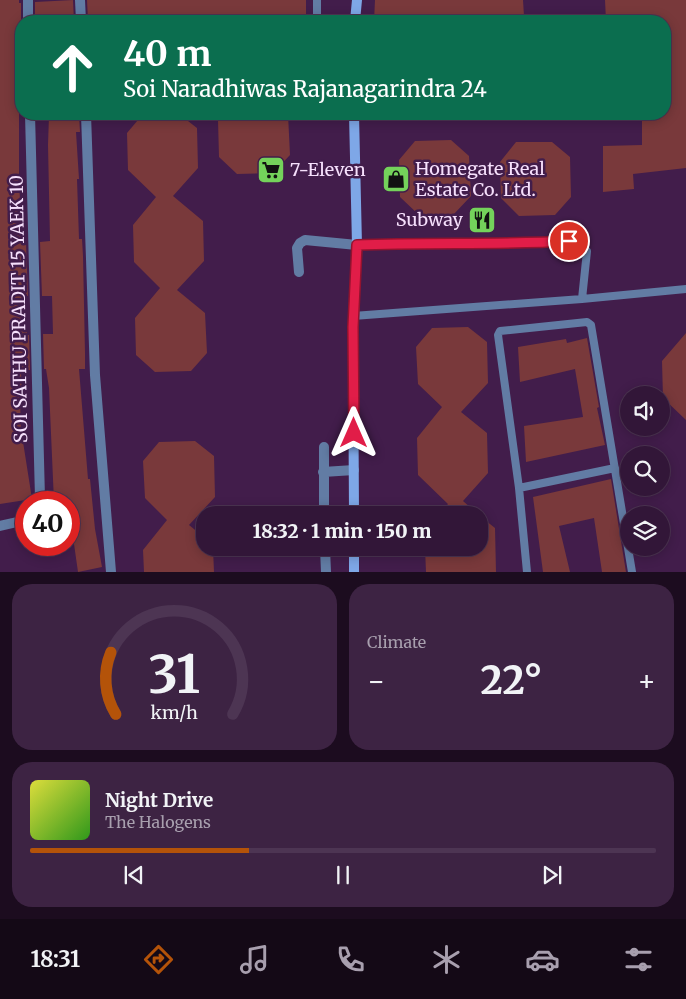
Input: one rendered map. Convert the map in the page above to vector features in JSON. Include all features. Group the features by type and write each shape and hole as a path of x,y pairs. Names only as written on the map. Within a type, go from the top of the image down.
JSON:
{"street":[{"path":"28,0 28,15"},
{"path":"80,0 81,15"},
{"path":"356,15 357,0"},
{"name":"SOI SATHU PRADIT 15 YAEK 10","path":"30,120 40,491"},
{"path":"86,120 95,375 111,572"},
{"path":"354,120 357,245 353,316 354,506"},
{"path":"299,272 297,248 305,240 357,245"},
{"path":"324,448 324,506"},
{"path":"324,472 354,470"},
{"path":"0,526 15,523"},
{"path":"325,556 326,572"},
{"path":"354,556 354,572"}],"lane":[{"path":"317,0 317,15"},
{"path":"357,245 409,242 576,242 587,251 582,299"},
{"path":"353,316 582,299 686,289"},
{"path":"527,572 519,488 498,335 500,331 587,322 592,325 632,572"},
{"path":"519,488 614,468"}],"building":[{"path":"0,0 19,0 19,3 21,3 21,15 15,15 15,120 19,120 19,180 22,239 25,239 26,243 28,296 25,296 30,370 21,370 22,401 20,401 21,429 31,491 15,491 15,502 0,504"},
{"path":"73,0 74,15 35,15 35,2"},
{"path":"87,0 306,0 306,15 88,15"},
{"path":"375,0 523,0 524,15 374,15"},
{"path":"605,0 686,0 686,168 633,174 634,189 603,192 603,146 642,145 642,120 671,120 671,15 606,15"},
{"path":"49,120 79,120 80,132 76,132 79,179 77,179 79,239 82,239 83,256 85,369 79,369 88,479 90,479 95,529 102,567 78,572 76,556 80,556 80,491 54,491 49,388 46,369 44,369 43,334 53,334 52,296 42,296 40,242 50,241"},
{"path":"138,120 187,120 197,128 198,168 173,196 203,221 204,261 177,290 205,313 207,353 191,371 155,372 136,355 135,318 160,288 134,262 133,225 156,197 128,170 127,133"},
{"path":"218,120 288,120 290,155 273,173 237,174 219,157"},
{"path":"451,140 469,156 471,196 454,214 419,215 400,197 399,160 415,141"},
{"path":"516,142 552,142 570,157 571,197 555,215 519,216 501,198 500,162"},
{"path":"468,327 487,342 488,383 461,412 487,433 488,473 463,501 469,506 446,506 448,504 418,475 417,438 442,407 418,384 416,347 432,328"},
{"path":"686,333 686,420 670,405 670,386 663,386 662,361"},
{"path":"587,338 599,407 597,408 605,445 526,462 524,426 583,417 575,369 520,382 518,347 566,339 567,343"},
{"path":"195,441 214,456 215,497 207,506 196,506 196,517 189,525 196,531 196,556 213,556 214,572 144,572 143,550 167,520 145,498 143,461 159,442"},
{"path":"611,479 620,535 620,556 623,556 626,572 602,572 594,518 559,526 570,572 543,572 533,497"},
{"path":"488,522 495,528 496,572 426,572 425,556 488,556"}],"place":[{"name":"7-Eleven","path":"271,170"},
{"name":"Homegate Real Estate Co. Ltd.","path":"396,179"},
{"name":"Subway","path":"482,220"}],"route":[{"path":"354,433 353,327 357,245 409,242 533,243 569,241"}]}
